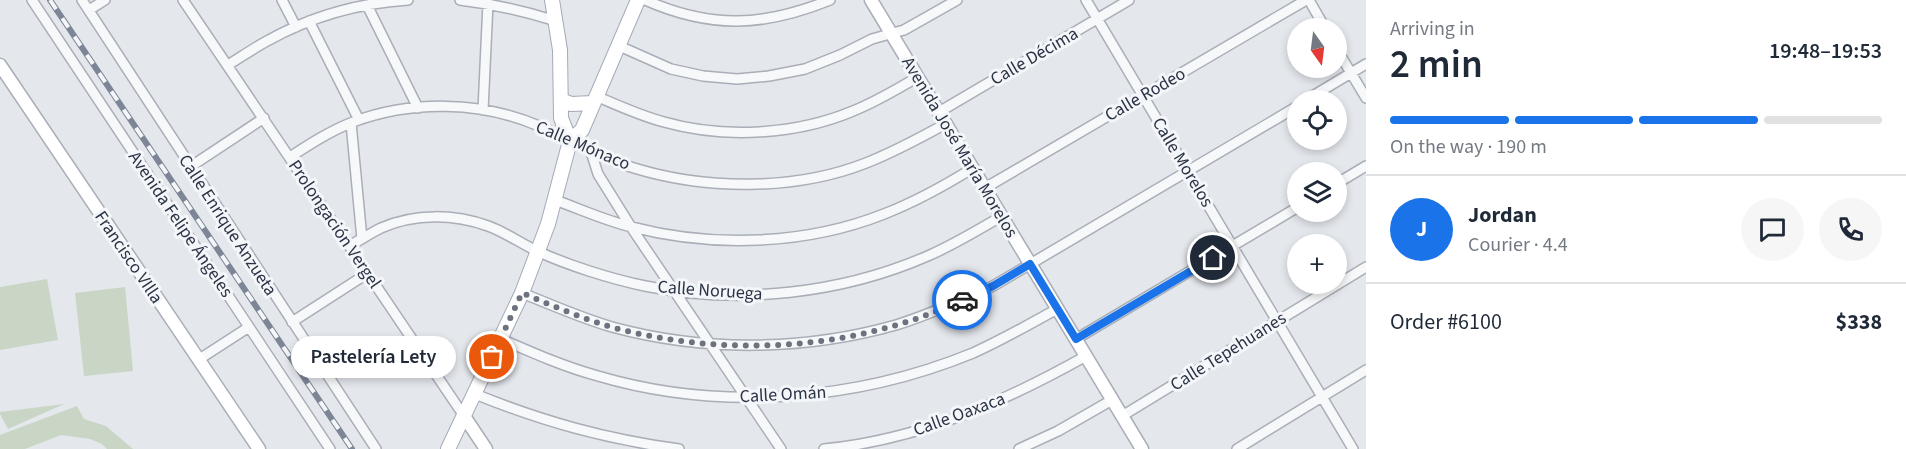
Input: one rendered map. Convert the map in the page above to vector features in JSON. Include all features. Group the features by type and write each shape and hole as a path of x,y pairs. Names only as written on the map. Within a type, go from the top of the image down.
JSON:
{"main road":[{"path":"552,0 560,50 561,118 570,141"},
{"path":"447,449 522,293 555,200 570,141 582,130 638,0"},
{"path":"561,100 571,104 595,99"}],"street":[{"name":"Avenida Felipe Ángeles","path":"32,0 330,449"},
{"name":"Calle Enrique Anzueta","path":"82,0 376,449"},
{"path":"89,10 105,0"},
{"name":"Prolongación Vergel","path":"183,0 486,449"},
{"path":"282,0 296,27"},
{"path":"228,65 267,41 352,4 367,5 408,0"},
{"path":"460,0 488,2 556,21"},
{"path":"645,0 670,11 702,19 735,22 769,19 801,12 830,0"},
{"name":"Avenida José María Morelos","path":"872,0 1142,449"},
{"path":"617,45 671,69 703,76 737,79 769,76 805,69 840,56 872,39 911,27 957,0"},
{"name":"Calle Morelos","path":"1086,0 1353,449"},
{"name":"Calle Décima","path":"939,112 1129,0"},
{"path":"1307,0 1319,18"},
{"name":"Calle Rodeo","path":"985,188 1307,0"},
{"path":"483,110 488,2"},
{"path":"367,5 418,108"},
{"path":"309,21 355,122 362,239"},
{"path":"1323,90 1366,64"},
{"name":"Francisco VIlla","path":"0,66 259,449"},
{"path":"1347,67 1366,98"},
{"path":"595,99 666,123 703,130 769,131 815,123 851,112 886,96 918,76"},
{"name":"Calle Mónaco","path":"290,157 319,138 355,122 388,112 450,106 483,110 529,122 591,152 634,168 679,179 726,184 772,183 818,177 863,164 906,146 947,123"},
{"path":"522,293 567,312 612,327 658,338 711,344 754,346 808,343 876,330 948,307 993,286 1287,113"},
{"path":"190,167 264,118"},
{"path":"591,152 598,174 631,227 781,449"},
{"path":"1347,177 1366,166"},
{"path":"555,200 631,227 681,237 732,241 793,237 833,230 882,215 929,194 973,168"},
{"path":"1076,339 1287,214"},
{"name":"Calle Noruega","path":"350,246 383,228 412,219 460,218 490,226 538,251 610,277 674,291 726,295 770,294 817,289 886,272 930,255 969,236 1002,216"},
{"name":"Calle Tepehuanes","path":"1122,416 1366,267"},
{"path":"292,322 368,273"},
{"name":"Calle Omán","path":"501,339 558,363 599,377 636,386 696,395 746,398 796,396 851,389 890,381 925,370 973,353 1016,333 1057,309"},
{"path":"198,360 249,327"},
{"name":"Calle Oaxaca","path":"824,449 881,440 966,415 1038,383 1086,356"},
{"path":"1237,449 1366,369"},
{"path":"475,394 550,422 597,435 639,444 679,449"},
{"path":"1019,449 1058,431 1112,400"}],"green space":[{"path":"47,279 58,340 0,350 0,287"},
{"path":"125,287 133,371 84,376 75,293"},
{"path":"64,404 8,429 0,414 0,412"},
{"path":"77,406 84,419 106,426 133,449 107,449 90,439 61,435 25,449 0,449 0,435"}],"railway":[{"path":"50,0 352,449"}],"way so far":[{"path":"492,357 522,293 567,312 612,327 658,338 754,346 808,343 854,335 897,325 962,300"}],"place":[{"name":"Pastelería Lety","path":"492,357"}],"route":[{"path":"962,300 993,286 1030,264 1076,339 1213,258"}]}
